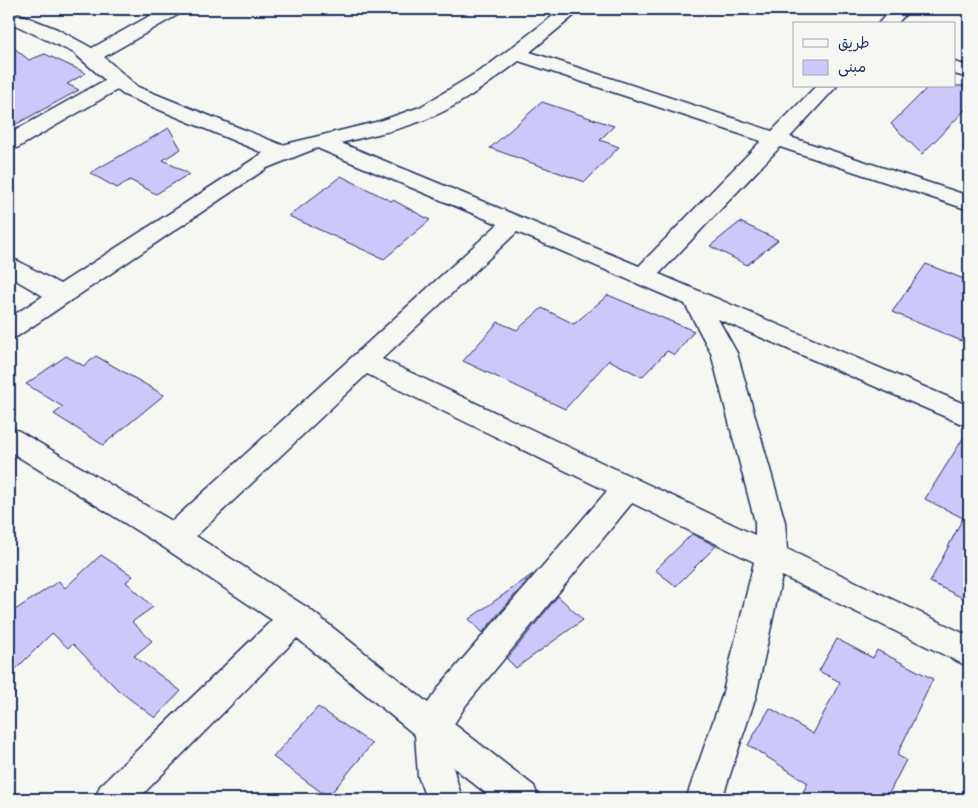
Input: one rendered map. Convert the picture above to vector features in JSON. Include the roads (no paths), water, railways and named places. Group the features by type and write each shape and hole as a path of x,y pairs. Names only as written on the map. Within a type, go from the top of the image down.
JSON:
{"street":[{"path":"91,56 175,9"},
{"path":"9,330 232,180 280,152 406,120 447,103 573,9"},
{"path":"889,22 901,9"},
{"path":"9,15 70,43 91,56 116,82 131,92 280,152"},
{"path":"515,53 969,203"},
{"path":"956,69 969,72"},
{"path":"9,143 116,82"},
{"path":"643,276 826,88"},
{"path":"322,142 643,276 969,417"},
{"path":"174,538 366,362 514,222"},
{"path":"9,266 60,295"},
{"path":"695,299 724,353 770,522 772,555 739,696 704,799"},
{"path":"366,362 626,489 772,555 969,652"},
{"path":"9,438 174,538 296,618 521,799"},
{"path":"444,799 436,776 432,728 454,694 626,489"},
{"path":"113,799 296,618"}]}
